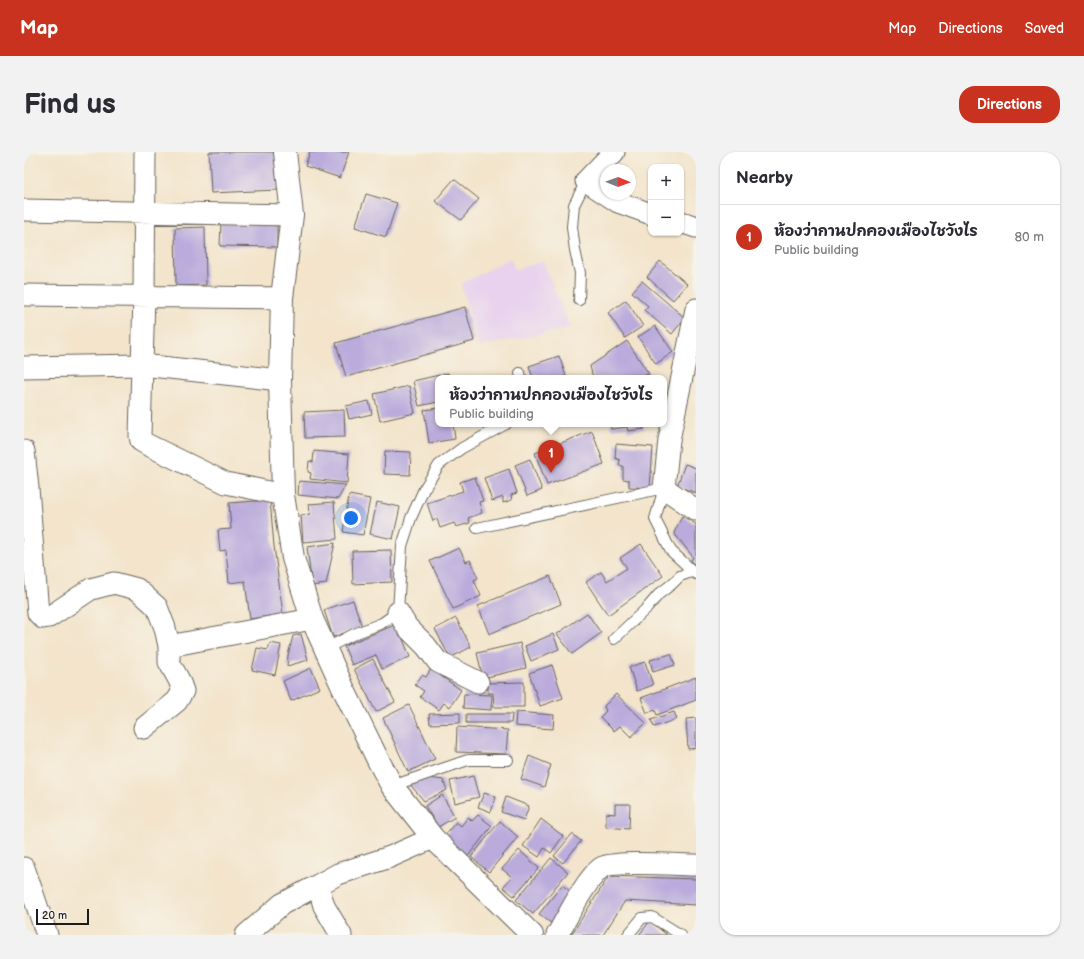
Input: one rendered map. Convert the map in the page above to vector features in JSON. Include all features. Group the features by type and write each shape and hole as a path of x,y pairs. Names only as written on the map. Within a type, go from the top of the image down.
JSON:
{"street":[{"path":"145,152 141,441 226,483 282,495"},
{"path":"285,152 292,215 282,298 280,380 282,495 293,558 312,618 325,649 392,786 432,838 532,935"},
{"path":"614,152 586,181 618,202 648,213"},
{"path":"24,210 292,215"},
{"path":"684,223 696,226"},
{"path":"24,295 282,298"},
{"path":"696,309 669,440 664,488 696,510"},
{"path":"24,367 142,365 280,380"},
{"path":"24,451 38,614 43,618 49,617 91,590 114,583 138,589 157,606 165,628 169,646 169,662 183,691 177,701 144,728"},
{"path":"398,612 407,627 426,646 438,662 478,682"},
{"path":"169,646 312,618"},
{"path":"246,935 282,904 338,874 390,857 432,838"},
{"path":"557,935 591,879 602,868 609,865 636,863 696,865"},
{"path":"24,868 47,935"},
{"path":"318,885 324,906 341,935"}],"lane":[{"path":"579,300 580,273 574,250 572,227 574,205 586,181"},
{"path":"325,649 382,622 398,612 402,546 411,518 424,489 439,465 462,448 500,427"},
{"path":"477,528 664,488 655,519 671,551 695,573"},
{"path":"614,640 648,607 659,594 680,576 695,573"},
{"path":"392,786 468,760 508,760"},
{"path":"628,935 642,918 652,917 681,935"}],"shaded area":[{"path":"510,258 515,270 543,261 570,328 479,347 461,284"}],"building":[{"path":"209,152 277,152 278,190 211,193"},
{"path":"310,152 349,152 340,178 305,166"},
{"path":"454,179 479,199 461,220 435,201"},
{"path":"366,194 397,203 386,237 355,227"},
{"path":"221,223 277,224 277,247 220,246"},
{"path":"205,227 206,285 176,286 175,228"},
{"path":"660,261 687,284 673,300 647,277"},
{"path":"642,281 685,318 672,334 644,310 648,306 632,292"},
{"path":"626,300 643,326 625,338 608,313"},
{"path":"465,307 474,341 346,377 336,343"},
{"path":"655,326 673,352 656,364 638,337"},
{"path":"627,341 649,374 592,375 590,366"},
{"path":"559,356 566,375 532,375 529,366"},
{"path":"435,376 435,403 419,406 413,381"},
{"path":"409,386 415,413 380,421 374,394"},
{"path":"369,401 372,414 349,419 346,406"},
{"path":"435,408 435,427 453,427 455,439 429,443 424,410"},
{"path":"344,410 345,437 305,438 304,412"},
{"path":"611,427 627,427 611,429"},
{"path":"627,427 644,427 644,429 628,431"},
{"path":"592,431 604,464 547,485 535,453"},
{"path":"616,444 653,447 650,488 629,487 629,480 623,479 623,466 619,465 620,460 615,458"},
{"path":"314,451 349,454 347,483 310,479 311,473 308,472 309,461 313,462"},
{"path":"385,451 411,452 410,475 384,474"},
{"path":"530,459 542,490 527,496 515,465"},
{"path":"685,464 696,468 696,493 677,486"},
{"path":"509,469 517,493 511,495 512,500 503,503 503,497 492,501 484,478"},
{"path":"475,477 483,501 479,502 482,513 468,518 470,523 456,527 454,523 440,528 437,519 433,521 427,503 463,491 460,482"},
{"path":"299,481 346,485 338,499 298,495"},
{"path":"349,495 370,499 363,535 343,532"},
{"path":"270,500 274,546 283,614 250,619 245,581 229,583 226,550 220,551 218,530 231,529 229,503"},
{"path":"334,502 337,539 303,542 301,515 310,514 309,504"},
{"path":"377,502 400,507 393,539 370,534"},
{"path":"682,516 696,524 696,566 691,561 693,557 674,533"},
{"path":"335,543 326,584 312,586 307,547"},
{"path":"641,544 663,576 608,615 586,582 601,572 607,581 627,568 620,558"},
{"path":"459,548 466,562 470,560 478,578 474,580 481,596 453,609 430,561"},
{"path":"391,550 392,582 353,584 352,551"},
{"path":"550,576 561,604 489,634 478,606"},
{"path":"353,600 362,627 333,637 324,610"},
{"path":"587,613 601,633 572,654 557,634"},
{"path":"456,618 471,647 450,658 435,629"},
{"path":"397,624 410,657 382,669 376,655 352,665 344,646"},
{"path":"301,634 308,660 287,666 293,636"},
{"path":"553,634 559,649 531,661 525,646"},
{"path":"270,643 281,645 275,675 252,670 257,648 268,650"},
{"path":"520,643 526,668 483,678 477,653"},
{"path":"671,654 675,665 653,672 650,660"},
{"path":"373,659 395,702 376,712 354,669"},
{"path":"645,662 653,685 637,691 629,667"},
{"path":"552,665 563,698 540,706 529,673"},
{"path":"311,668 320,688 291,701 283,681"},
{"path":"431,669 461,690 450,707 444,703 439,710 420,697 424,691 415,685 422,675 426,677"},
{"path":"696,677 696,700 657,715 655,710 647,713 641,698"},
{"path":"524,682 524,707 494,707 493,693 488,693 488,683"},
{"path":"464,694 492,695 491,710 463,708"},
{"path":"616,694 646,723 631,737 620,726 614,731 600,717 606,711 604,706"},
{"path":"409,705 435,759 408,772 383,718"},
{"path":"516,712 554,715 553,729 515,726"},
{"path":"674,712 677,719 654,727 651,720"},
{"path":"460,713 460,723 430,724 429,714"},
{"path":"466,714 512,714 511,723 466,723"},
{"path":"696,718 696,748 688,749 686,719"},
{"path":"457,727 508,730 506,754 456,752"},
{"path":"529,756 551,765 544,787 521,779"},
{"path":"473,776 479,797 455,803 450,781"},
{"path":"421,777 443,780 447,790 424,801 408,782"},
{"path":"484,793 496,797 491,812 478,807"},
{"path":"442,795 455,817 438,827 425,806"},
{"path":"506,797 529,806 524,820 501,812"},
{"path":"615,804 630,804 629,829 606,827 606,813 615,814"},
{"path":"478,815 492,826 468,856 444,836 456,822 461,826 468,817 472,821"},
{"path":"541,819 563,836 551,853 544,848 539,857 523,846"},
{"path":"500,821 518,837 489,872 471,857"},
{"path":"572,834 581,841 563,863 554,856"},
{"path":"519,850 539,868 514,896 503,887 512,877 502,869"},
{"path":"551,858 568,872 533,914 516,900"},
{"path":"609,876 696,879 696,905 625,901 603,935 571,935"},
{"path":"562,885 578,897 555,926 539,914"},
{"path":"650,921 667,935 639,935"}],"place":[{"name":"ห้องว่ากานปกคองเมืองไชวังไร","path":"551,473"}]}
